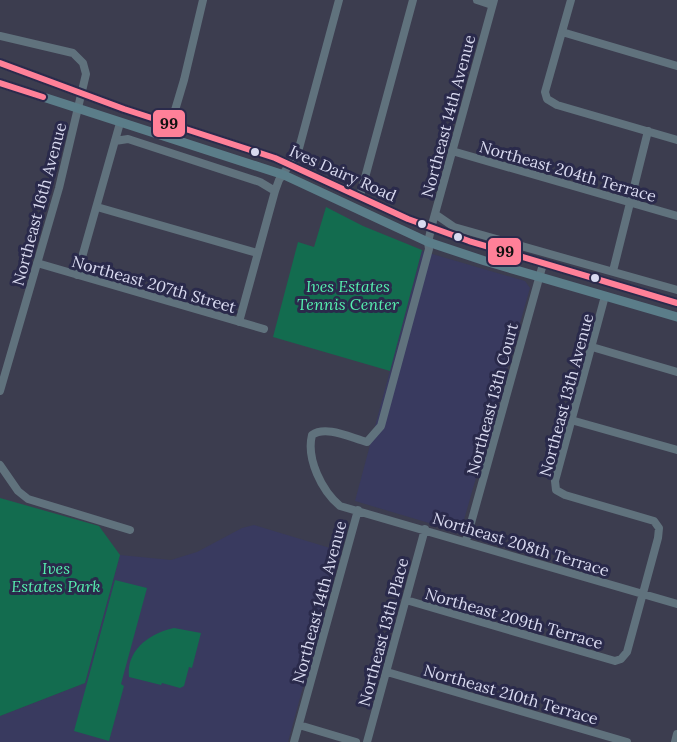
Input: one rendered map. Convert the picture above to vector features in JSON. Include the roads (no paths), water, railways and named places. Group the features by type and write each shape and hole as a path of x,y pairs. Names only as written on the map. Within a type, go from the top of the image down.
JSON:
{"main road":[{"name":"Ives Dairy Road","path":"0,63 290,165 432,228 543,264 677,303"},
{"name":"Ives Dairy Road","path":"0,82 284,175 428,243 677,317"}],"street":[{"path":"166,137 184,80 203,0"},
{"path":"239,322 275,191 279,180 298,152 339,0"},
{"path":"360,196 413,0"},
{"path":"477,0 493,2"},
{"path":"571,0 545,92 547,99 557,105 677,140"},
{"name":"Northeast 14th Avenue","path":"294,742 358,510 340,506 334,501 311,458 309,445 312,435 326,430 367,442 381,426 429,249 428,243 435,214 493,2"},
{"path":"562,32 677,66"},
{"name":"Northeast 16th Avenue","path":"0,36 73,53 83,63 86,74 59,188 0,391"},
{"path":"77,275 120,123"},
{"path":"613,271 648,131"},
{"path":"115,141 128,139 260,182 275,191"},
{"name":"Northeast 204th Terrace","path":"452,151 677,216"},
{"path":"97,207 257,253"},
{"path":"435,214 454,227 677,290"},
{"name":"Northeast 207th Street","path":"38,263 264,328"},
{"name":"Northeast 13th Court","path":"466,541 543,264"},
{"name":"Northeast 13th Avenue","path":"605,296 555,481 556,490 565,495 654,521 658,528 658,538 643,594"},
{"path":"592,347 677,372"},
{"path":"571,420 677,450"},
{"path":"0,465 18,490 28,499 130,530"},
{"name":"Northeast 208th Terrace","path":"358,510 677,604"},
{"name":"Northeast 13th Place","path":"367,742 424,529"},
{"name":"Northeast 209th Terrace","path":"406,600 615,661 621,660 627,652 643,594"},
{"name":"Northeast 210th Terrace","path":"387,672 627,742"},
{"path":"299,725 356,742"},
{"path":"675,742 677,734"}],"park label":[{"name":"Ives Estates Tennis Center","path":"348,295"},
{"name":"Ives Estates Park","path":"56,577"}]}
